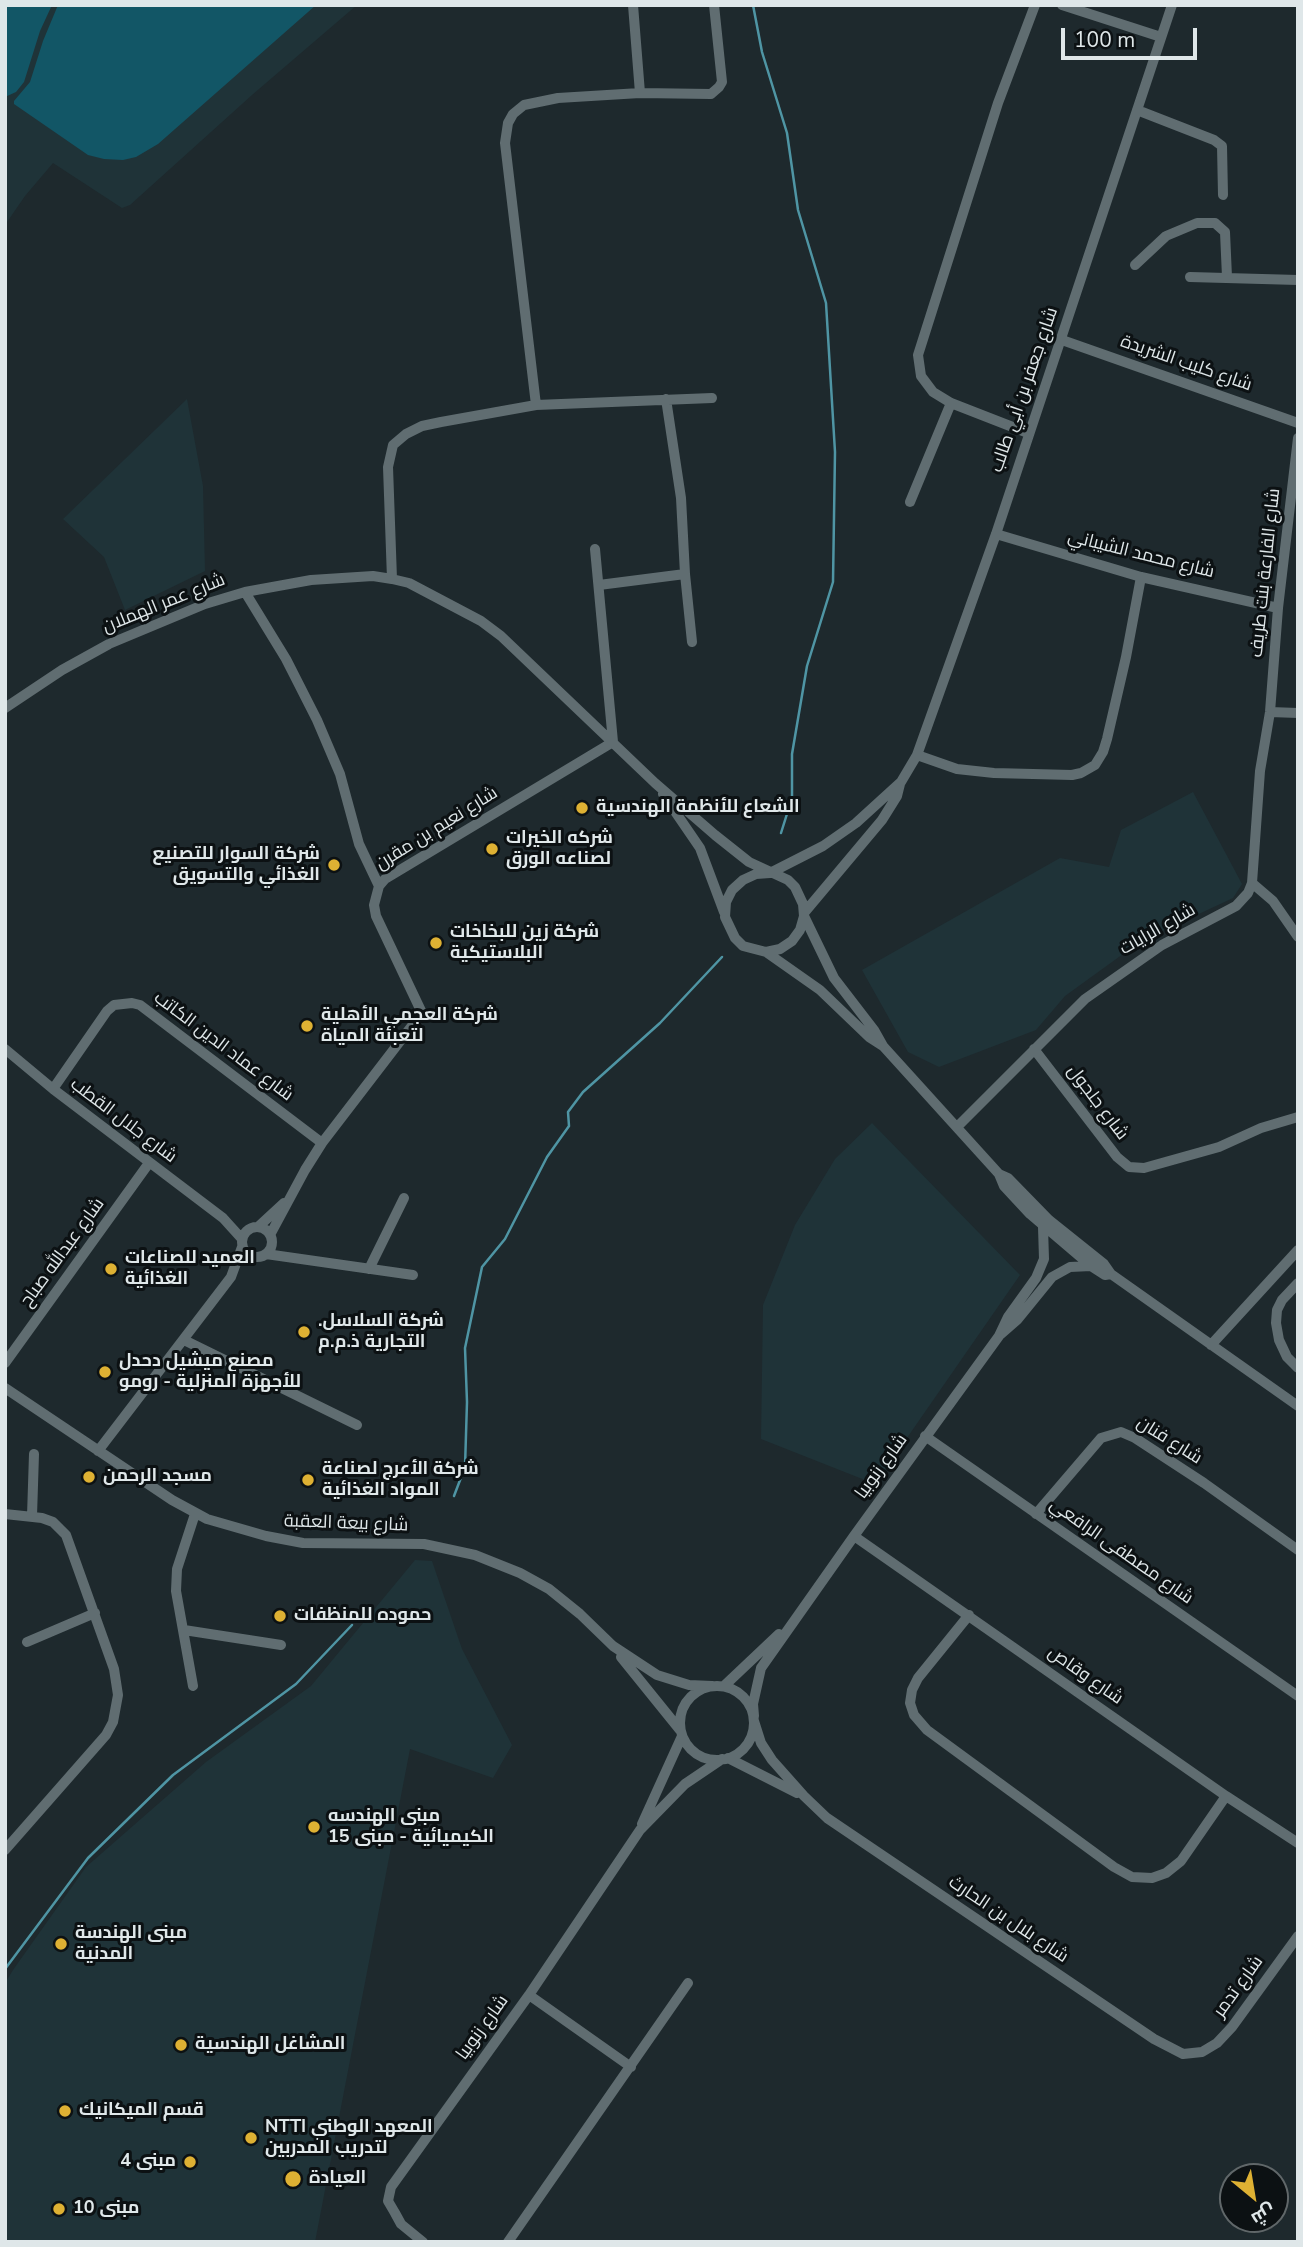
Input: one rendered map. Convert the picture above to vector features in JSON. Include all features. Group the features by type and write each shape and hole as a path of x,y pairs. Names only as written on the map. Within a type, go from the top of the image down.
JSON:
{"street":[{"path":"633,5 640,93"},
{"path":"536,405 505,143 508,124 513,114 524,105 558,98 640,93 711,94 722,82 714,5"},
{"path":"1028,433 951,403 933,392 926,385 918,368 918,355 998,103 1035,5"},
{"path":"1062,5 1161,37"},
{"name":"شارع جعفر بن أبي طالب","path":"804,915 882,820 917,755 1062,340 1172,5"},
{"path":"1137,110 1217,142 1223,150 1223,195"},
{"path":"1135,265 1166,236 1197,223 1215,223 1225,232 1227,277"},
{"path":"1190,277 1298,280"},
{"name":"شارع كليب الشريدة","path":"1062,340 1298,423"},
{"path":"392,579 387,467 393,445 405,434 422,426 536,405 712,398"},
{"path":"666,399 681,498 692,642"},
{"path":"910,502 951,403"},
{"name":"شارع الفارعة بنت طريف","path":"1270,712 1278,608 1298,438"},
{"name":"شارع محمد الشيباني","path":"996,534 1141,577 1278,608"},
{"path":"595,549 613,742"},
{"path":"599,585 685,574"},
{"name":"شارع عمر الهملان","path":"5,708 62,670 109,644 205,604 245,592 312,580 373,576 392,579 409,583 481,621 502,636 655,783 732,849 770,873"},
{"path":"917,755 957,769 993,774 1072,775 1095,765 1107,739 1141,577"},
{"path":"245,592 286,659 317,720 340,774 359,844 379,886"},
{"path":"1298,713 1270,712 1260,771 1252,883 1273,901 1298,937"},
{"name":"شارع نعيم بن مقرن","path":"271,1238 289,1199 322,1143 422,1015 376,916 374,905 379,886 385,879 613,742"},
{"name":"شارع جعفر بن أبي طالب","path":"770,873 840,835 872,810 901,782"},
{"name":"شارع عمر الهملان","path":"655,783 700,848 726,917"},
{"path":"883,1046 869,1037 820,990 766,952 743,946 729,928 726,917 726,902 732,890 743,880 756,874 770,873 788,880 795,887 800,895 804,915 834,978 883,1046 999,1174 1004,1186 1044,1227 1091,1266 1105,1275 1111,1274"},
{"name":"شارع الرايات","path":"957,1127 1085,999 1162,945 1236,905 1252,883"},
{"path":"766,952 780,949 792,941 800,930 804,915"},
{"name":"شارع عماد الدين الكاتب","path":"53,1089 107,1011 114,1005 132,1003 140,1005 322,1143"},
{"name":"شارع جلال القطب","path":"5,1049 53,1089 223,1218 242,1243"},
{"name":"شارع جلجول","path":"1034,1049 1117,1157 1129,1167 1144,1168 1219,1147 1261,1128 1298,1117"},
{"name":"شارع عبدالله صباح","path":"5,1363 149,1163"},
{"path":"999,1174 1008,1178 1049,1220 1104,1264 1111,1274 1298,1406"},
{"path":"369,1269 404,1198"},
{"name":"شارع نعيم بن مقرن","path":"253,1228 289,1199"},
{"name":"شارع جلال القطب","path":"223,1218 253,1228"},
{"name":"شارع زنوبيا","path":"754,1719 753,1704 761,1668 999,1336 1008,1317 1041,1269 1045,1248 1044,1227"},
{"path":"231,1277 242,1243 253,1228 266,1230 271,1238 301,1258"},
{"path":"98,1451 231,1277 261,1256 271,1238"},
{"path":"242,1243 248,1254 301,1258 413,1275"},
{"path":"1210,1345 1298,1250"},
{"name":"شارع زنوبيا","path":"999,1336 1017,1320 1052,1277 1070,1267 1091,1266"},
{"path":"1298,1283 1282,1300 1277,1310 1276,1323 1279,1340 1287,1357 1298,1368"},
{"path":"184,1340 357,1425"},
{"name":"شارع بيعة العقبة","path":"5,1388 195,1514 222,1525 286,1541 326,1544 424,1544 475,1555 520,1573 549,1589 613,1646 681,1733"},
{"name":"شارع فنان","path":"1037,1514 1101,1438 1121,1432 1135,1438 1204,1483 1298,1550"},
{"name":"شارع مصطفى الرافعي","path":"925,1436 1298,1696"},
{"path":"32,1516 34,1454"},
{"path":"5,1514 32,1516 52,1522 66,1535 95,1614 117,1683 118,1695 113,1723 98,1746 5,1850"},
{"path":"193,1686 176,1591 177,1569 195,1514"},
{"name":"شارع وقاص","path":"854,1536 1226,1796 1298,1843"},
{"path":"27,1642 95,1614"},
{"path":"969,1615 918,1678 910,1703 914,1715 927,1730 1114,1867 1132,1877 1152,1878 1166,1873 1181,1861 1226,1796"},
{"name":"شارع زنوبيا","path":"718,1686 794,1620"},
{"path":"184,1630 281,1645"},
{"name":"شارع بيعة العقبة","path":"613,1646 657,1675 689,1685 718,1686"},
{"path":"718,1686 744,1696 754,1719 750,1740 737,1754 725,1759 712,1760 694,1752 681,1733 680,1718 684,1706 691,1696 701,1689 718,1686"},
{"name":"شارع بلال بن الحارث","path":"754,1719 761,1743 772,1760 804,1797 843,1830 1154,2039 1183,2054 1202,2052"},
{"name":"شارع زنوبيا","path":"423,2242 401,2224 388,2201 391,2188 529,1995 639,1830 681,1733"},
{"name":"شارع زنوبيا","path":"639,1830 685,1784 725,1759"},
{"name":"شارع بلال بن الحارث","path":"725,1759 755,1770 804,1797"},
{"path":"755,1770 772,1760"},
{"name":"شارع تدمر","path":"1202,2052 1217,2043 1232,2027 1297,1938"},
{"path":"508,2242 688,1983"},
{"path":"529,1995 631,2067"}],"shaded area":[{"path":"5,5 357,5 130,205 122,208 53,163 5,225"},
{"path":"5,5 52,5 40,31 24,82 16,92 5,97"},
{"path":"58,5 316,5 158,144 136,157 123,160 88,155 14,104 30,82"},
{"path":"187,399 203,486 205,571 125,610 104,557 63,519"},
{"path":"1193,792 1242,884 1233,898 1141,941 1065,996 1036,1030 939,1067 908,1052 862,970 1060,858 1109,867 1121,830"},
{"path":"872,1123 1020,1275 875,1484 761,1439 763,1305 795,1225 835,1159"},
{"path":"415,1560 432,1561 462,1649 512,1745 493,1778 410,1749 315,2242 5,2242 5,1983 86,1867 206,1762 311,1686"}],"waterway":[{"path":"753,5 762,52 787,133 798,210 826,303 835,452 833,582 807,666 792,754 792,798 781,833"},
{"path":"454,1496 465,1467 465,1348 482,1267 505,1239 547,1157 569,1126 568,1112 583,1092 660,1023 722,957"},
{"path":"5,1969 88,1858 173,1775 296,1684 352,1625"}],"place":[{"name":"الشعاع للأنظمة الهندسية","path":"582,808"},
{"name":"شركه الخيرات لصناعه الورق","path":"492,849"},
{"name":"شركة السوار للتصنيع الغذائي والتسويق","path":"334,865"},
{"name":"شركة زين للبخاخات البلاستيكية","path":"436,943"},
{"name":"شركة العجمي الأهلية لتعبئة المياة","path":"307,1026"},
{"name":"العميد للصناعات الغذائية","path":"111,1269"},
{"name":".شركة السلاسل التجارية ذ.م.م","path":"304,1332"},
{"name":"مصنع ميشيل دحدل للأجهزة المنزلية - رومو","path":"105,1372"},
{"name":"مسجد الرحمن","path":"89,1477"},
{"name":"شركة الأعرج لصناعة المواد الغذائية","path":"308,1480"},
{"name":"حموده للمنظفات","path":"280,1616"},
{"name":"مبنى الهندسه الكيميائية - مبنى 15","path":"314,1827"},
{"name":"مبنى الهندسة المدنية","path":"61,1944"},
{"name":"المشاغل الهندسية","path":"181,2045"},
{"name":"قسم الميكانيك","path":"65,2111"},
{"name":"NTTI المعهد الوطني لتدريب المدربين","path":"251,2138"},
{"name":"مبنى 4","path":"190,2162"},
{"name":"العيادة","path":"293,2179"},
{"name":"مبنى 10","path":"59,2209"}]}
